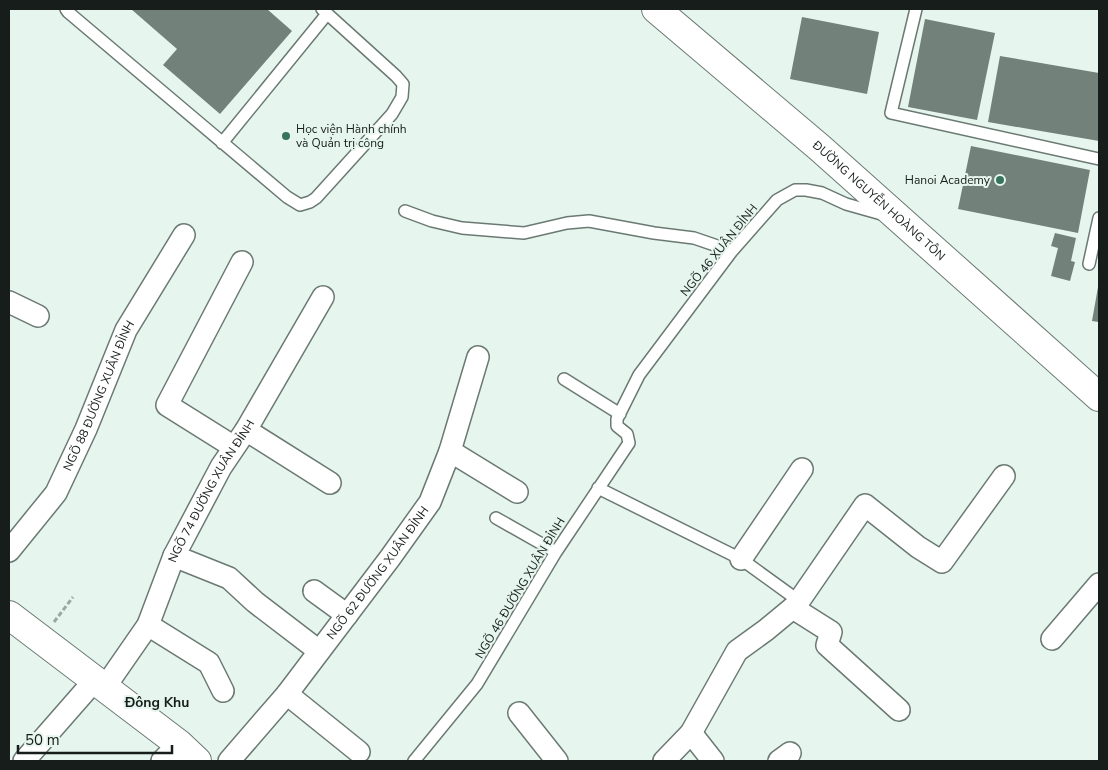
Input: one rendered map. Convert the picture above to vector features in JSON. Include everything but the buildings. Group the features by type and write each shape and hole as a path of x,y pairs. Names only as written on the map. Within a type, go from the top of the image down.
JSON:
{"main road":[{"name":"ĐƯỜNG NGUYỄN HOÀNG TÔN","path":"656,9 820,148 1099,397"},
{"path":"9,615 100,684 179,755"}],"street":[{"name":"NGÕ 88 ĐƯỜNG XUÂN ĐỈNH","path":"9,551 56,493 86,429 126,330 184,235"},
{"path":"234,448 168,405 242,262"},
{"name":"NGÕ 74 ĐƯỜNG XUÂN ĐỈNH","path":"24,761 100,684 148,625 174,556 221,466 246,430 323,297"},
{"path":"9,302 38,316"},
{"name":"NGÕ 62 ĐƯỜNG XUÂN ĐỈNH","path":"229,761 286,694 430,502 450,452 478,357"},
{"path":"246,430 330,483"},
{"path":"450,452 517,492"},
{"path":"741,559 802,470"},
{"path":"664,761 691,733 737,651 796,605 866,505 918,547 942,562 1004,476"},
{"path":"174,556 229,578 255,602 319,651"},
{"path":"1052,639 1099,584"},
{"path":"314,591 347,615"},
{"path":"796,605 831,632 827,645 900,710"},
{"path":"148,625 209,663 223,691"},
{"path":"286,694 359,752"},
{"path":"519,713 557,761"},
{"path":"691,733 713,761"}],"lane":[{"path":"66,9 222,143 287,197 300,204 310,202 316,198 392,114 402,97 403,84 325,11 222,143"},
{"path":"916,9 891,113 1099,159"},
{"name":"NGÕ 46 XUÂN ĐỈNH","path":"616,426 639,375 732,251 777,200 795,190 822,192 861,210 898,217"},
{"path":"405,211 432,221 462,228 524,233 589,220 654,233 694,238 732,251"},
{"path":"1089,264 1099,218"},
{"path":"564,379 620,414"},
{"name":"NGÕ 46 ĐƯỜNG XUÂN ĐỈNH","path":"414,761 477,684 556,552 629,443 627,434 616,426"},
{"path":"598,488 741,559 796,605"},
{"path":"496,518 556,552"}],"path":[{"path":"40,640 73,596"}],"place":[{"name":"Học viện Hành chính và Quản trị công","path":"286,136"},
{"name":"Hanoi Academy","path":"1000,180"}],"district":[{"name":"Đông Khu","path":"157,702"}]}
